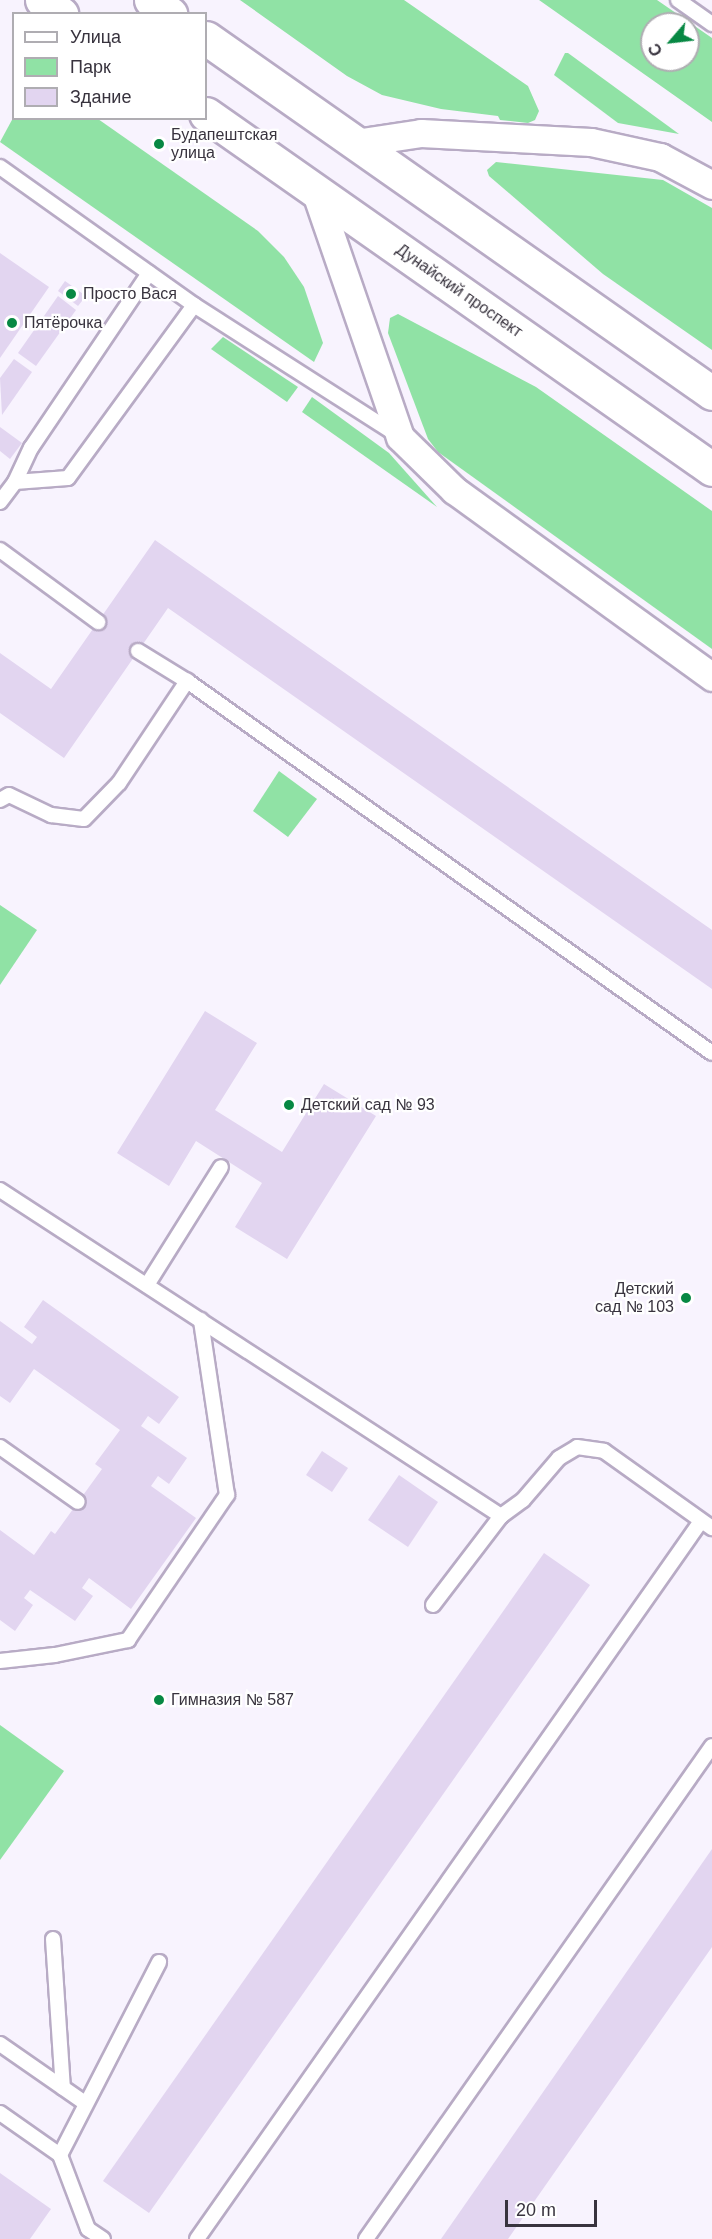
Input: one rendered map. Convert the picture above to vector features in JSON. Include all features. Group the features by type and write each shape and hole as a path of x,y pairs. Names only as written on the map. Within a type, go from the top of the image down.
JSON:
{"main road":[{"path":"42,0 58,12"},
{"path":"151,0 167,12"},
{"path":"207,39 712,393"},
{"name":"Дунайский проспект","path":"207,115 712,469"}],"street":[{"path":"355,143 421,133 591,142 660,157 712,184"},
{"path":"315,190 400,437 454,490 712,676"}],"lane":[{"path":"678,0 712,24"},
{"path":"0,167 194,305 400,437"},
{"path":"0,502 15,482 31,448 149,273"},
{"path":"15,482 68,478 194,305"},
{"path":"0,549 98,622"},
{"path":"138,651 187,681 712,1053"},
{"path":"0,800 9,795 51,815 84,819 119,783 187,681"},
{"path":"147,1285 221,1167"},
{"path":"0,1190 501,1516"},
{"path":"0,1661 55,1655 128,1640 169,1568 227,1495 201,1320"},
{"path":"0,1447 78,1502"},
{"path":"197,2239 707,1524 594,1447 576,1448 559,1458 523,1500 501,1516 433,1605"},
{"path":"366,2239 712,1746"},
{"path":"53,1939 63,2088"},
{"path":"60,2155 159,1962"},
{"path":"0,2044 85,2103"},
{"path":"0,2113 60,2155 84,2234 103,2239"}],"green space":[{"path":"240,0 404,0 528,86 539,111 535,120 528,123 500,120 498,116 441,109 382,95 347,76"},
{"path":"539,0 657,0 674,12 640,12 640,71"},
{"path":"700,30 712,38 712,122 641,72 700,72"},
{"path":"565,53 679,134 618,123 554,75"},
{"path":"12,120 99,120 258,231 284,257 304,287 323,343 314,362 0,142"},
{"path":"496,162 663,180 712,208 712,350 603,274 489,176 487,170"},
{"path":"398,314 536,387 712,511 712,649 438,452 428,439 388,333 390,318"},
{"path":"223,337 298,387 287,402 211,349"},
{"path":"312,397 389,453 437,507 302,412"},
{"path":"279,771 317,799 288,837 253,811"},
{"path":"0,905 37,930 0,985"},
{"path":"0,1725 64,1771 0,1860"}],"building":[{"name":"Пятёрочка","path":"0,253 49,287 0,358"},
{"path":"65,281 86,296 78,306 58,291"},
{"path":"58,296 76,310 36,366 18,353"},
{"path":"14,359 32,372 2,415 0,378"},
{"path":"0,427 22,443 10,459 0,451"},
{"path":"155,540 712,930 712,989 168,608 64,758 0,713 0,653 51,689"},
{"path":"205,1011 257,1043 215,1110 282,1152 324,1084 376,1116 287,1259 235,1227 262,1183 196,1141 169,1186 117,1153"},
{"path":"43,1300 179,1397 159,1424 148,1416 141,1426 187,1458 169,1484 158,1476 151,1486 196,1518 131,1609 89,1578 82,1588 93,1596 75,1621 30,1590 24,1598 33,1605 15,1631 0,1620 0,1530 34,1555 51,1531 55,1534 102,1469 95,1464 120,1430 34,1369 10,1403 0,1396 0,1321 32,1344 37,1337 24,1327"},
{"path":"322,1451 348,1468 332,1492 306,1475"},
{"path":"399,1475 438,1502 408,1547 368,1520"},
{"path":"544,1553 590,1585 149,2213 103,2181"},
{"path":"712,1849 712,1947 508,2239 441,2239"},
{"path":"0,2173 51,2209 30,2239 0,2239"}],"place":[{"name":"Будапештская улица","path":"159,144"},
{"name":"Просто Вася","path":"71,294"},
{"name":"Пятёрочка","path":"12,323"},
{"name":"Детский сад № 93","path":"289,1105"},
{"name":"Детский сад № 103","path":"686,1298"},
{"name":"Гимназия № 587","path":"159,1700"}]}
